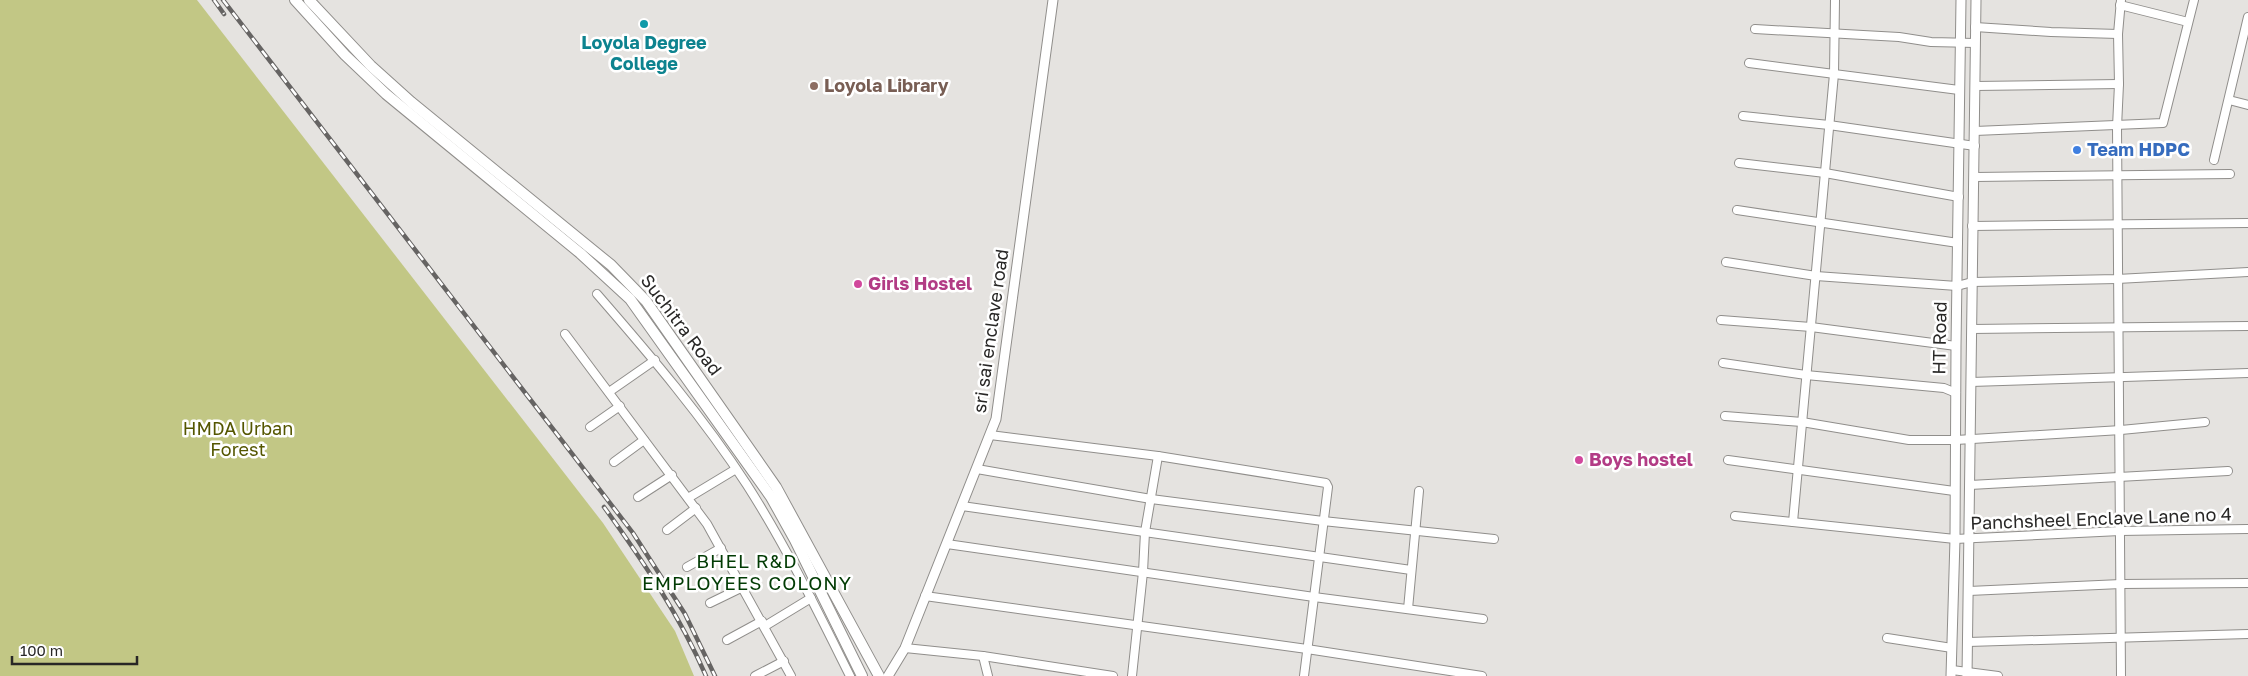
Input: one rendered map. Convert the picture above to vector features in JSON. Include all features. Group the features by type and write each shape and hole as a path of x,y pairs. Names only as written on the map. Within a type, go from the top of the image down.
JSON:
{"main road":[{"name":"Suchitra Road","path":"295,0 345,55 386,94 583,250 617,271 646,301 776,487 879,676"},
{"name":"Suchitra Road","path":"309,0 371,66 583,250 630,299 647,320 771,497 795,540 862,676"}],"street":[{"name":"sri sai enclave road","path":"888,676 905,648 996,419 1053,0"},
{"path":"1792,522 1834,74 1835,0"},
{"name":"HT Road","path":"1951,673 1955,539 1959,90 1962,0"},
{"name":"HT Road","path":"1967,674 1976,0"},
{"path":"1975,131 2117,127 2163,123 2194,0"},
{"path":"2121,676 2119,476 2121,430 2117,279 2117,127 2119,84 2118,34 2121,3 2188,22"},
{"path":"2214,160 2245,43 2248,17"},
{"path":"1975,27 2118,34"},
{"path":"1755,29 1899,37 1931,42 1975,43"},
{"path":"1749,63 1959,90"},
{"path":"1975,86 2119,84"},
{"path":"2229,100 2248,105"},
{"path":"1744,116 1829,125 1975,146"},
{"path":"1740,164 1825,174 1959,197"},
{"path":"1975,177 2230,174"},
{"path":"1736,210 1958,243"},
{"path":"1972,226 2247,224"},
{"path":"1726,262 1816,276 1957,286 1972,282 2117,279 2248,272"},
{"path":"597,294 655,360 712,434 736,469 783,545 850,676"},
{"path":"1721,320 1810,327 1956,346"},
{"path":"1972,329 2248,326"},
{"path":"565,334 696,508 743,587 792,676"},
{"path":"609,392 655,360"},
{"path":"1723,363 1806,375 1944,388 1956,393"},
{"path":"1971,382 2248,374"},
{"path":"590,427 620,406"},
{"path":"1725,416 1802,422 1909,440 1956,440 2121,430 2205,422"},
{"path":"990,435 1158,456 1326,483 1328,487 1304,676"},
{"path":"614,462 644,440"},
{"path":"1132,676 1143,572 1145,532 1158,456"},
{"path":"1728,460 1954,491"},
{"path":"688,498 736,469"},
{"path":"977,469 1151,499 1414,532 1494,539"},
{"path":"1970,485 2228,471"},
{"path":"638,497 672,475"},
{"path":"1408,609 1419,491"},
{"path":"962,506 1411,570"},
{"path":"667,530 696,508"},
{"name":"Panchsheel Enclave Lane no 4","path":"1735,516 1955,539 2120,531 2247,529"},
{"path":"947,544 1314,597 1483,619"},
{"path":"687,567 720,548"},
{"path":"1969,591 2121,584 2248,583"},
{"path":"710,603 743,587"},
{"path":"925,596 1307,649 1482,676"},
{"path":"727,640 764,624 811,598"},
{"path":"1968,642 2122,636 2248,634"},
{"path":"1887,638 1952,648"},
{"path":"905,648 983,656 1112,676"},
{"path":"983,656 988,676"},
{"path":"755,676 784,661"},
{"path":"1951,673 1998,676"}],"green space":[{"name":"HMDA Urban Forest","path":"0,0 197,0 603,523 675,631 694,676 0,676"}],"railway":[{"path":"214,0 224,14"},
{"path":"223,0 633,533 685,614 715,676"},
{"path":"604,507 673,610 706,676"}],"place":[{"name":"Loyola Degree College","path":"644,24"},
{"name":"Loyola Library","path":"814,86"},
{"name":"Team HDPC","path":"2077,150"},
{"name":"Girls Hostel","path":"858,284"},
{"name":"Boys hostel","path":"1579,460"}],"district":[{"name":"BHEL R&D EMPLOYEES COLONY","path":"747,572"}]}
